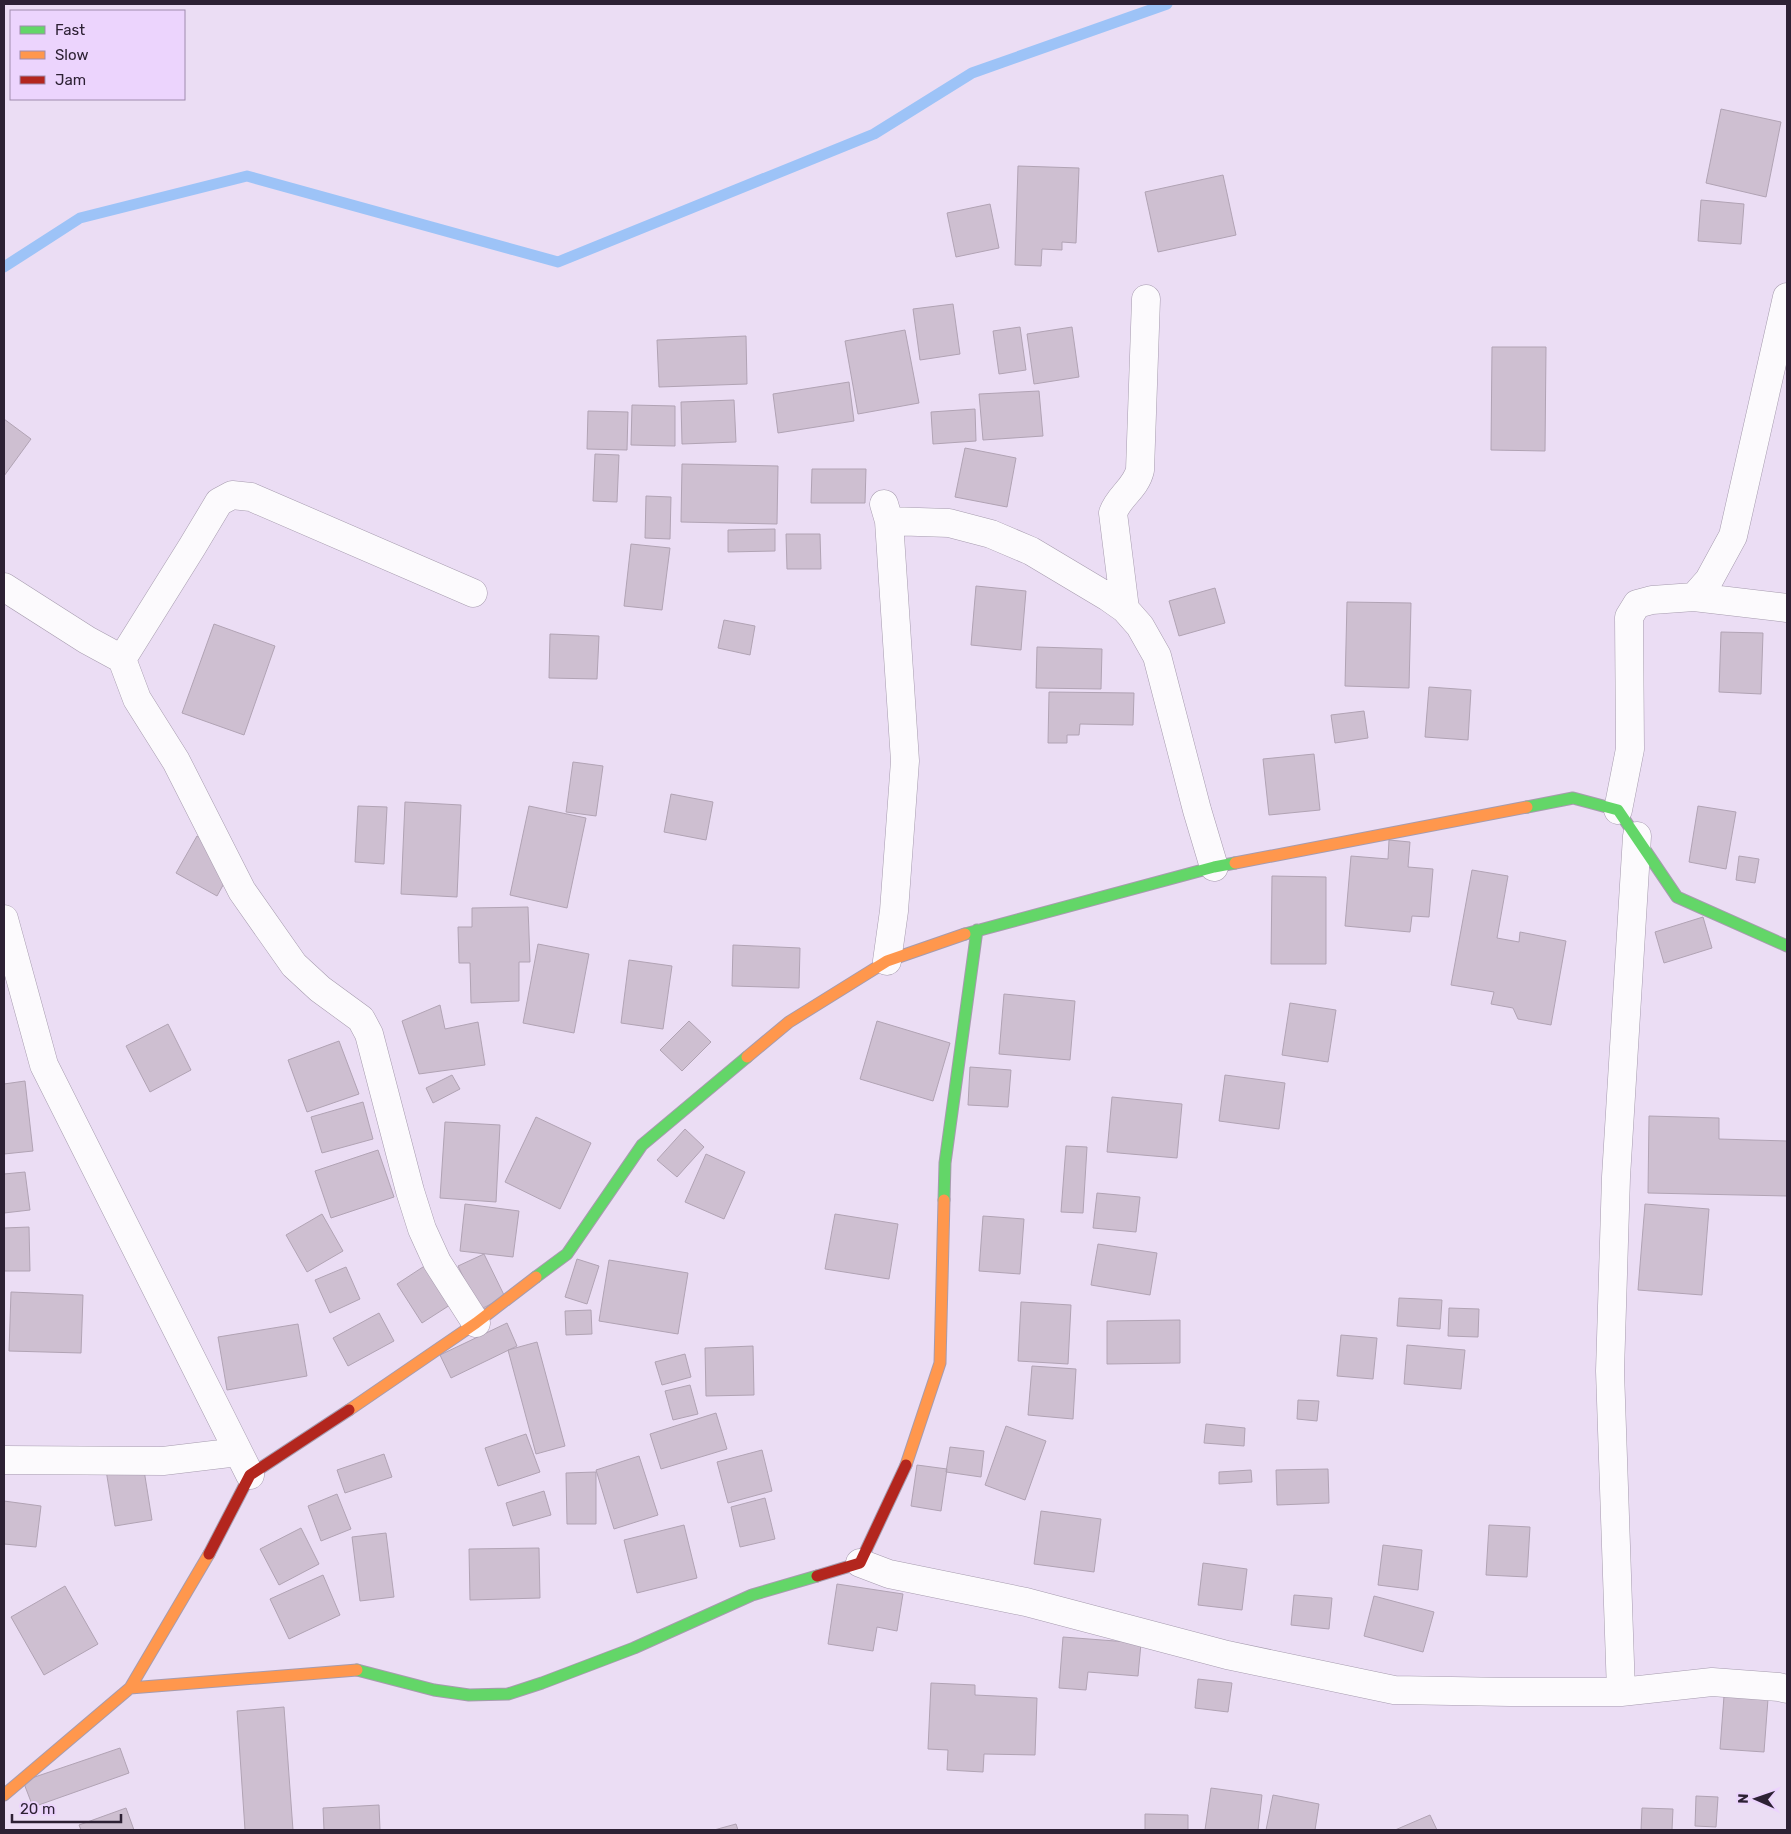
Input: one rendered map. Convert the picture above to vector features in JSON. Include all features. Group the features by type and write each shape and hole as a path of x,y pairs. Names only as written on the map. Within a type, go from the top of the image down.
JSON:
{"street":[{"path":"1694,597 1709,580 1733,536 1787,297"},
{"path":"1125,609 1113,513 1116,505 1138,479 1140,470 1146,299"},
{"path":"122,659 218,502 232,495 251,497 473,593"},
{"path":"887,961 894,911 905,761 887,513 949,523 991,534 1031,551 1125,609 1140,626 1157,656 1197,810 1214,867"},
{"path":"4,587 87,640 122,659 137,699 176,761 242,891 294,965 320,989 361,1019 369,1034 410,1191 422,1229 437,1262 476,1323"},
{"path":"1618,810 1630,749 1629,617 1637,604 1652,600 1694,597 1787,608"},
{"path":"4,1795 130,1688 201,1570 250,1476 399,1378 567,1254 642,1145 789,1022 887,961 977,930 1214,867 1573,798 1618,810 1677,897 1787,946"},
{"path":"1622,1692 1610,1370 1616,1177 1637,836"},
{"path":"4,919 44,1065 250,1476"},
{"path":"860,1563 904,1475 940,1363 945,1163 977,930"},
{"path":"4,1460 163,1461 238,1452"},
{"path":"130,1688 360,1670 434,1690 469,1695 508,1694 634,1648 752,1595 860,1563 889,1574 1026,1602 1227,1656 1394,1690 1622,1692 1712,1682 1779,1686 1787,1689"}],"building":[{"path":"1721,109 1781,122 1766,197 1706,183"},
{"path":"1018,166 1079,168 1076,243 1062,242 1062,250 1042,249 1041,266 1015,265"},
{"path":"1223,175 1236,235 1158,252 1145,192"},
{"path":"1701,200 1744,204 1741,244 1698,241"},
{"path":"990,204 999,248 956,257 947,213"},
{"path":"953,304 960,354 920,360 913,309"},
{"path":"1020,327 1026,370 999,374 993,331"},
{"path":"1072,327 1079,377 1034,384 1027,334"},
{"path":"905,330 919,403 858,414 845,341"},
{"path":"746,336 747,384 659,387 657,340"},
{"path":"1492,347 1546,347 1545,451 1491,450"},
{"path":"849,382 854,421 778,433 773,394"},
{"path":"1039,391 1043,436 983,440 979,394"},
{"path":"734,400 736,442 682,444 681,402"},
{"path":"632,405 675,406 675,446 631,445"},
{"path":"975,409 976,441 933,444 931,412"},
{"path":"588,411 628,412 627,450 587,449"},
{"path":"4,419 31,439 4,476"},
{"path":"965,448 1016,458 1007,507 955,497"},
{"path":"595,454 619,455 617,502 593,501"},
{"path":"682,464 778,466 777,524 681,522"},
{"path":"812,469 866,469 865,503 811,503"},
{"path":"646,496 671,497 670,539 645,538"},
{"path":"775,529 775,551 728,552 728,530"},
{"path":"786,534 820,534 821,569 787,569"},
{"path":"631,544 670,548 662,610 624,606"},
{"path":"976,586 1026,591 1021,650 971,645"},
{"path":"1215,588 1225,623 1179,636 1169,601"},
{"path":"1347,602 1411,603 1409,688 1345,686"},
{"path":"724,620 755,626 750,655 718,648"},
{"path":"214,624 275,646 244,735 182,713"},
{"path":"1721,632 1763,633 1761,694 1719,692"},
{"path":"550,634 599,636 597,679 549,678"},
{"path":"1037,647 1102,649 1101,689 1036,688"},
{"path":"1429,687 1471,690 1468,740 1425,737"},
{"path":"1049,692 1134,693 1133,725 1080,724 1079,735 1067,735 1067,743 1048,743"},
{"path":"1364,711 1368,738 1335,743 1331,715"},
{"path":"1314,754 1320,810 1269,815 1263,759"},
{"path":"573,762 603,766 596,816 566,812"},
{"path":"671,794 713,802 706,840 664,832"},
{"path":"405,802 461,805 457,897 401,894"},
{"path":"358,806 387,807 384,864 355,862"},
{"path":"529,806 586,818 567,908 510,895"},
{"path":"1698,806 1736,812 1726,869 1689,862"},
{"path":"197,836 237,860 217,896 176,873"},
{"path":"1389,840 1410,842 1408,867 1433,869 1429,917 1412,916 1410,932 1345,926 1351,856 1388,859"},
{"path":"1739,856 1759,859 1755,883 1736,880"},
{"path":"1472,870 1508,876 1497,938 1519,942 1520,932 1566,941 1551,1025 1518,1019 1513,1008 1491,1004 1494,992 1451,985"},
{"path":"1272,876 1326,877 1326,964 1271,964"},
{"path":"528,907 530,962 519,962 519,1001 471,1003 470,963 459,963 458,927 472,927 472,908"},
{"path":"1703,917 1712,948 1664,963 1655,932"},
{"path":"538,944 589,954 574,1033 523,1023"},
{"path":"733,945 800,948 799,988 732,986"},
{"path":"629,960 672,966 663,1029 621,1023"},
{"path":"1004,994 1075,1001 1070,1060 999,1054"},
{"path":"1290,1003 1336,1010 1328,1062 1282,1055"},
{"path":"440,1005 445,1029 478,1022 485,1065 419,1074 402,1021"},
{"path":"689,1021 711,1042 682,1071 660,1050"},
{"path":"877,1021 950,1043 933,1101 860,1079"},
{"path":"168,1024 191,1070 150,1092 126,1046"},
{"path":"339,1041 359,1094 307,1112 288,1060"},
{"path":"970,1067 1011,1070 1008,1107 968,1105"},
{"path":"452,1075 460,1089 433,1103 426,1088"},
{"path":"1225,1075 1285,1083 1279,1129 1219,1121"},
{"path":"25,1081 33,1151 4,1154 4,1084"},
{"path":"1112,1097 1182,1104 1177,1158 1107,1152"},
{"path":"363,1102 373,1139 322,1153 311,1117"},
{"path":"1649,1116 1719,1118 1719,1139 1787,1141 1787,1196 1648,1193"},
{"path":"536,1117 591,1143 560,1209 505,1182"},
{"path":"445,1122 500,1125 496,1202 440,1198"},
{"path":"685,1129 704,1147 677,1177 657,1160"},
{"path":"1066,1146 1087,1147 1083,1213 1061,1212"},
{"path":"378,1150 394,1197 331,1218 315,1171"},
{"path":"706,1154 745,1172 724,1219 685,1202"},
{"path":"25,1172 30,1210 4,1213 4,1174"},
{"path":"1097,1193 1140,1197 1136,1232 1093,1228"},
{"path":"465,1204 519,1211 513,1257 460,1251"},
{"path":"1645,1204 1709,1209 1702,1295 1638,1290"},
{"path":"322,1214 343,1251 307,1272 286,1235"},
{"path":"835,1214 898,1224 889,1279 825,1269"},
{"path":"983,1216 1024,1219 1020,1274 979,1271"},
{"path":"29,1227 30,1271 4,1271 4,1228"},
{"path":"1098,1244 1157,1253 1150,1295 1091,1285"},
{"path":"484,1254 505,1297 479,1310 458,1266"},
{"path":"577,1259 599,1266 587,1304 565,1297"},
{"path":"609,1260 688,1273 678,1334 599,1321"},
{"path":"426,1265 450,1305 422,1323 397,1284"},
{"path":"346,1267 360,1299 330,1313 315,1280"},
{"path":"11,1292 83,1295 81,1353 9,1351"},
{"path":"1399,1298 1442,1300 1440,1329 1397,1326"},
{"path":"1021,1302 1071,1305 1068,1364 1018,1361"},
{"path":"1449,1308 1479,1309 1478,1337 1448,1336"},
{"path":"591,1310 592,1334 566,1335 565,1311"},
{"path":"379,1313 394,1341 348,1366 333,1338"},
{"path":"1180,1320 1180,1363 1107,1364 1107,1321"},
{"path":"507,1323 517,1346 451,1378 440,1355"},
{"path":"298,1324 307,1376 227,1390 218,1337"},
{"path":"1341,1335 1377,1338 1373,1379 1337,1376"},
{"path":"537,1342 565,1446 536,1454 508,1350"},
{"path":"1407,1345 1465,1350 1461,1389 1404,1384"},
{"path":"753,1346 754,1395 706,1396 705,1348"},
{"path":"685,1354 691,1377 662,1385 655,1362"},
{"path":"1032,1366 1076,1369 1073,1419 1028,1415"},
{"path":"690,1385 698,1414 673,1420 665,1391"},
{"path":"1298,1400 1319,1401 1317,1421 1297,1419"},
{"path":"716,1413 727,1449 661,1469 650,1434"},
{"path":"1206,1424 1245,1428 1244,1446 1204,1443"},
{"path":"1006,1426 1046,1441 1025,1500 985,1485"},
{"path":"526,1434 540,1472 498,1486 485,1448"},
{"path":"950,1447 984,1451 981,1477 946,1472"},
{"path":"762,1450 772,1491 728,1503 717,1462"},
{"path":"384,1454 392,1477 345,1493 337,1470"},
{"path":"639,1456 658,1515 614,1529 596,1470"},
{"path":"143,1464 152,1520 115,1526 106,1470"},
{"path":"917,1465 947,1469 941,1511 911,1506"},
{"path":"1328,1469 1329,1503 1277,1505 1276,1470"},
{"path":"1251,1470 1252,1482 1219,1484 1219,1472"},
{"path":"596,1472 596,1524 567,1524 566,1473"},
{"path":"544,1491 551,1515 513,1526 506,1503"},
{"path":"337,1494 351,1529 321,1541 308,1506"},
{"path":"765,1498 775,1539 740,1547 731,1507"},
{"path":"4,1501 41,1506 36,1547 4,1544"},
{"path":"1041,1511 1101,1519 1094,1572 1034,1564"},
{"path":"684,1525 697,1578 637,1593 624,1540"},
{"path":"1489,1525 1530,1527 1527,1577 1486,1575"},
{"path":"301,1528 319,1564 279,1585 260,1549"},
{"path":"386,1533 394,1597 360,1601 352,1537"},
{"path":"1383,1545 1422,1550 1418,1590 1378,1585"},
{"path":"539,1548 540,1598 470,1600 469,1549"},
{"path":"1203,1563 1247,1569 1242,1610 1198,1605"},
{"path":"323,1575 340,1615 289,1639 270,1599"},
{"path":"837,1584 903,1594 897,1631 877,1627 873,1651 828,1644"},
{"path":"65,1586 98,1644 44,1675 11,1617"},
{"path":"1294,1595 1332,1598 1329,1629 1291,1625"},
{"path":"1374,1596 1434,1612 1423,1652 1364,1636"},
{"path":"1063,1637 1141,1643 1138,1676 1088,1672 1086,1690 1059,1688"},
{"path":"1198,1679 1232,1683 1228,1712 1195,1708"},
{"path":"931,1683 975,1685 975,1695 1037,1698 1035,1755 984,1754 983,1772 947,1770 948,1750 928,1749"},
{"path":"1724,1696 1768,1699 1764,1752 1720,1749"},
{"path":"284,1707 293,1830 245,1830 237,1711"},
{"path":"120,1748 129,1773 33,1807 23,1781"},
{"path":"1211,1788 1262,1795 1258,1830 1205,1830"},
{"path":"1273,1795 1319,1804 1315,1830 1266,1830"},
{"path":"1696,1796 1718,1797 1716,1827 1695,1826"},
{"path":"379,1805 380,1830 324,1830 323,1808"},
{"path":"126,1808 134,1830 81,1830 79,1825"},
{"path":"1642,1808 1673,1809 1672,1830 1641,1830"},
{"path":"1145,1814 1188,1815 1188,1830 1145,1830"},
{"path":"1430,1815 1437,1830 1395,1830"},
{"path":"736,1824 738,1830 714,1830"}],"waterway":[{"path":"4,267 80,218 247,176 558,262 874,134 972,73 1167,4"}],"traffic: fast":[{"path":"1527,807 1573,798 1618,810 1677,897 1787,946"},
{"path":"965,934 1235,863"},
{"path":"944,1200 945,1163 977,930"},
{"path":"536,1277 567,1254 642,1145 747,1057"},
{"path":"357,1670 434,1690 469,1695 508,1694 634,1648 752,1595 817,1576"}],"traffic: slow":[{"path":"1235,863 1527,807"},
{"path":"747,1057 789,1022 887,961 965,934"},
{"path":"906,1465 940,1363 944,1200"},
{"path":"349,1410 476,1323 536,1277"},
{"path":"4,1795 130,1688 209,1554"},
{"path":"130,1688 357,1670"}],"traffic: jam":[{"path":"209,1554 250,1475 349,1410"},
{"path":"817,1576 860,1563 906,1465"}]}
